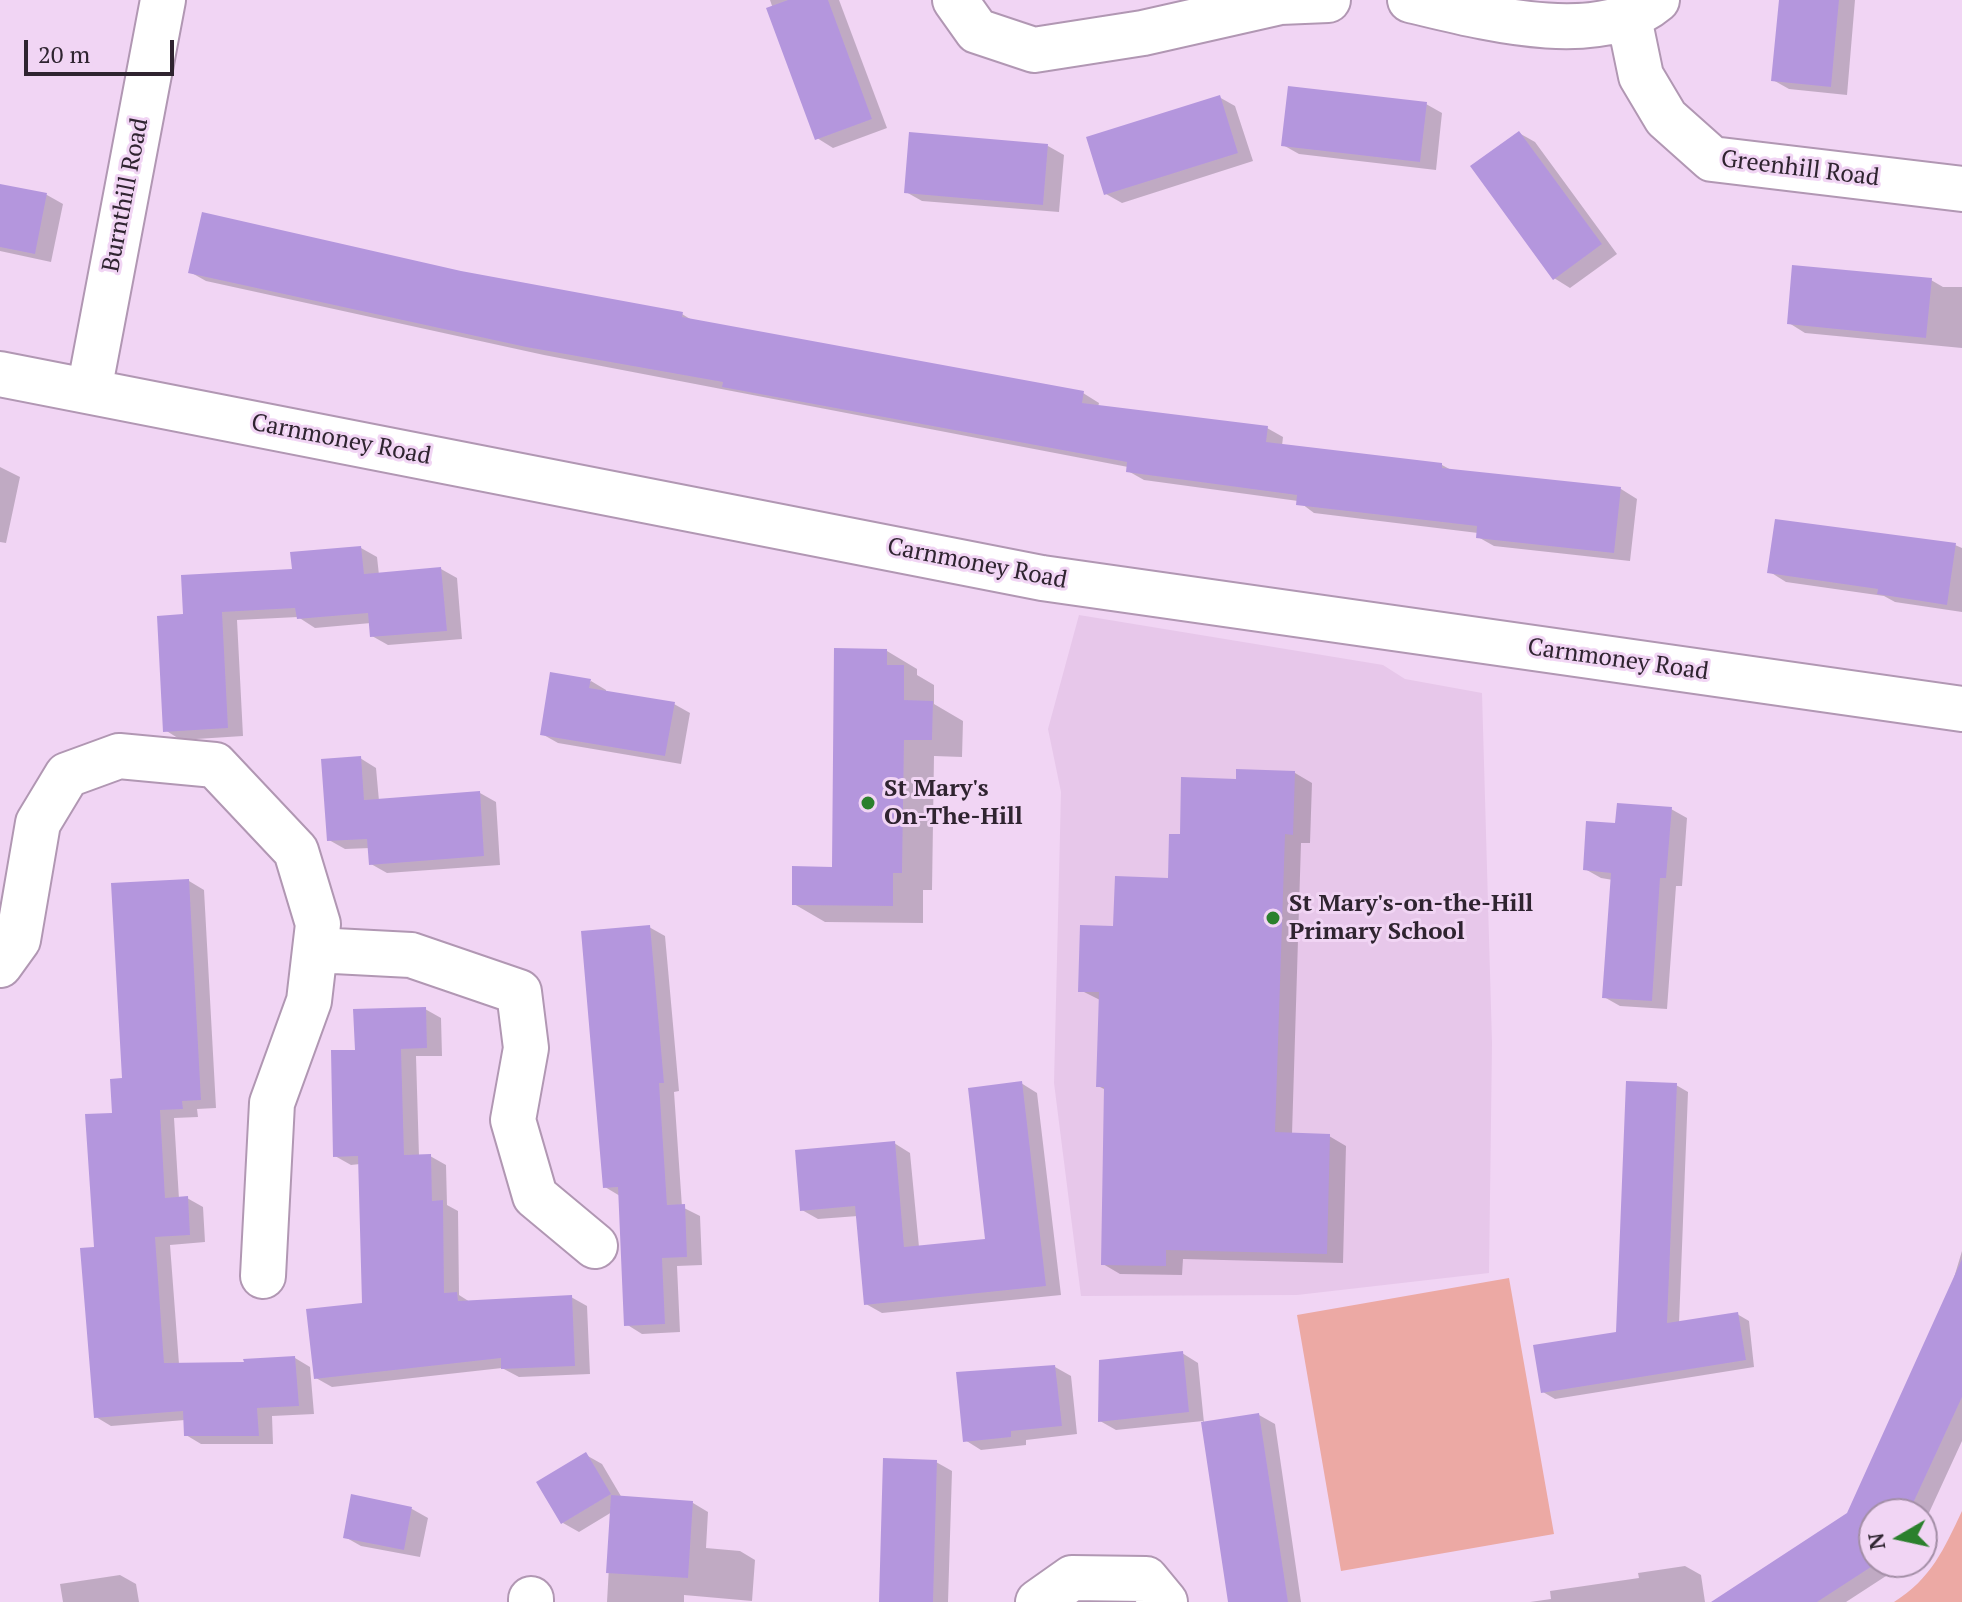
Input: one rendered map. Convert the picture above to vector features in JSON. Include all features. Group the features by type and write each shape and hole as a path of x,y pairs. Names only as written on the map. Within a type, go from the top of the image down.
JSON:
{"street":[{"name":"Burnthill Road","path":"89,391 163,0"},
{"path":"955,0 977,31 1034,50 1143,33 1280,2 1328,0"},
{"path":"1410,0 1519,25 1594,23 1643,9"},
{"name":"Greenhill Road","path":"1643,9 1641,76 1666,118 1712,159 1962,189"},
{"name":"Carnmoney Road","path":"0,374 1042,578 1962,709"},
{"path":"0,965 18,940 38,823 67,775 119,756 215,765 296,851 318,924 309,1001 272,1103 263,1276"},
{"path":"315,950 411,955 519,992 526,1048 513,1120 530,1181 535,1196 595,1246"},
{"path":"1038,1602 1072,1578 1146,1579 1165,1602"}],"shaded area":[{"name":"St Mary's-on-the-Hill Primary School","path":"1079,615 1383,665 1405,679 1482,693 1492,1043 1489,1273 1297,1295 1081,1296 1054,1083 1061,792 1048,729"},
{"path":"1509,1278 1554,1534 1341,1571 1297,1315"},
{"path":"1962,1511 1962,1602 1894,1602 1922,1578 1938,1578 1938,1556"}],"building":[{"path":"788,0 828,0 872,119 815,140 766,8"},
{"path":"1779,0 1839,0 1831,87 1771,81"},
{"path":"1288,86 1427,102 1420,162 1281,146"},
{"path":"1220,95 1238,153 1104,195 1086,137"},
{"path":"1519,131 1602,244 1553,280 1470,166"},
{"path":"909,132 1048,144 1043,205 904,193"},
{"path":"0,184 47,193 35,254 0,247"},
{"path":"202,212 461,271 683,312 682,317 1084,391 1082,403 1268,426 1266,442 1442,463 1442,468 1621,487 1614,553 1476,538 1477,526 1296,505 1297,495 1126,472 1127,462 722,387 723,382 526,347 188,273"},
{"path":"1792,265 1932,278 1926,338 1787,324"},
{"path":"1775,519 1956,543 1947,605 1877,594 1878,589 1767,573"},
{"path":"361,546 364,574 441,567 447,631 370,637 368,613 297,619 295,608 222,612 228,728 163,732 157,616 183,614 181,575 292,569 290,552"},
{"name":"St Mary's On-The-Hill","path":"834,648 887,649 887,665 904,665 904,700 933,701 932,740 904,740 902,873 893,873 893,906 792,905 792,866 832,867"},
{"path":"550,672 591,679 589,688 675,702 665,756 540,735"},
{"path":"361,756 364,800 480,791 484,856 369,865 367,839 327,841 321,759"},
{"path":"1236,769 1295,771 1293,835 1285,834 1275,1132 1330,1134 1327,1254 1166,1250 1166,1266 1101,1265 1104,1087 1096,1087 1099,992 1078,992 1080,925 1113,926 1115,876 1168,878 1169,834 1180,834 1181,777 1236,779"},
{"path":"1617,803 1672,807 1666,878 1660,878 1652,1001 1602,998 1611,873 1583,870 1586,821 1615,823"},
{"path":"189,879 201,1100 182,1101 183,1109 160,1110 165,1198 188,1196 190,1235 155,1237 164,1363 244,1362 243,1359 295,1356 299,1406 257,1408 259,1436 184,1436 183,1411 94,1418 80,1248 94,1247 85,1114 112,1113 110,1079 122,1078 111,883"},
{"path":"650,925 664,1083 659,1083 667,1205 685,1204 687,1257 662,1258 665,1324 624,1326 618,1187 603,1188 581,931"},
{"path":"426,1007 427,1048 401,1049 404,1155 431,1154 432,1201 443,1200 444,1293 457,1292 458,1301 572,1295 575,1366 501,1369 501,1358 314,1379 306,1309 362,1303 358,1156 333,1157 331,1050 355,1050 353,1009"},
{"path":"1022,1081 1046,1286 864,1305 855,1206 800,1211 795,1150 895,1141 904,1247 985,1239 968,1088"},
{"path":"1626,1081 1677,1083 1667,1323 1738,1312 1746,1360 1541,1393 1533,1345 1616,1332"},
{"path":"1962,1259 1962,1397 1915,1498 1858,1498 1858,1575 1817,1602 1711,1602 1847,1513"},
{"path":"1183,1351 1189,1412 1098,1422 1099,1360"},
{"path":"1055,1365 1062,1426 1011,1431 1011,1437 963,1442 956,1372"},
{"path":"1259,1413 1288,1602 1228,1602 1201,1422"},
{"path":"586,1452 611,1494 561,1524 536,1482"},
{"path":"883,1458 937,1460 933,1602 879,1602"},
{"path":"351,1494 412,1507 404,1550 343,1538"},
{"path":"611,1495 693,1501 688,1578 606,1573"}],"place":[{"name":"St Mary's On-The-Hill","path":"868,803"},
{"name":"St Mary's-on-the-Hill Primary School","path":"1273,918"}]}
